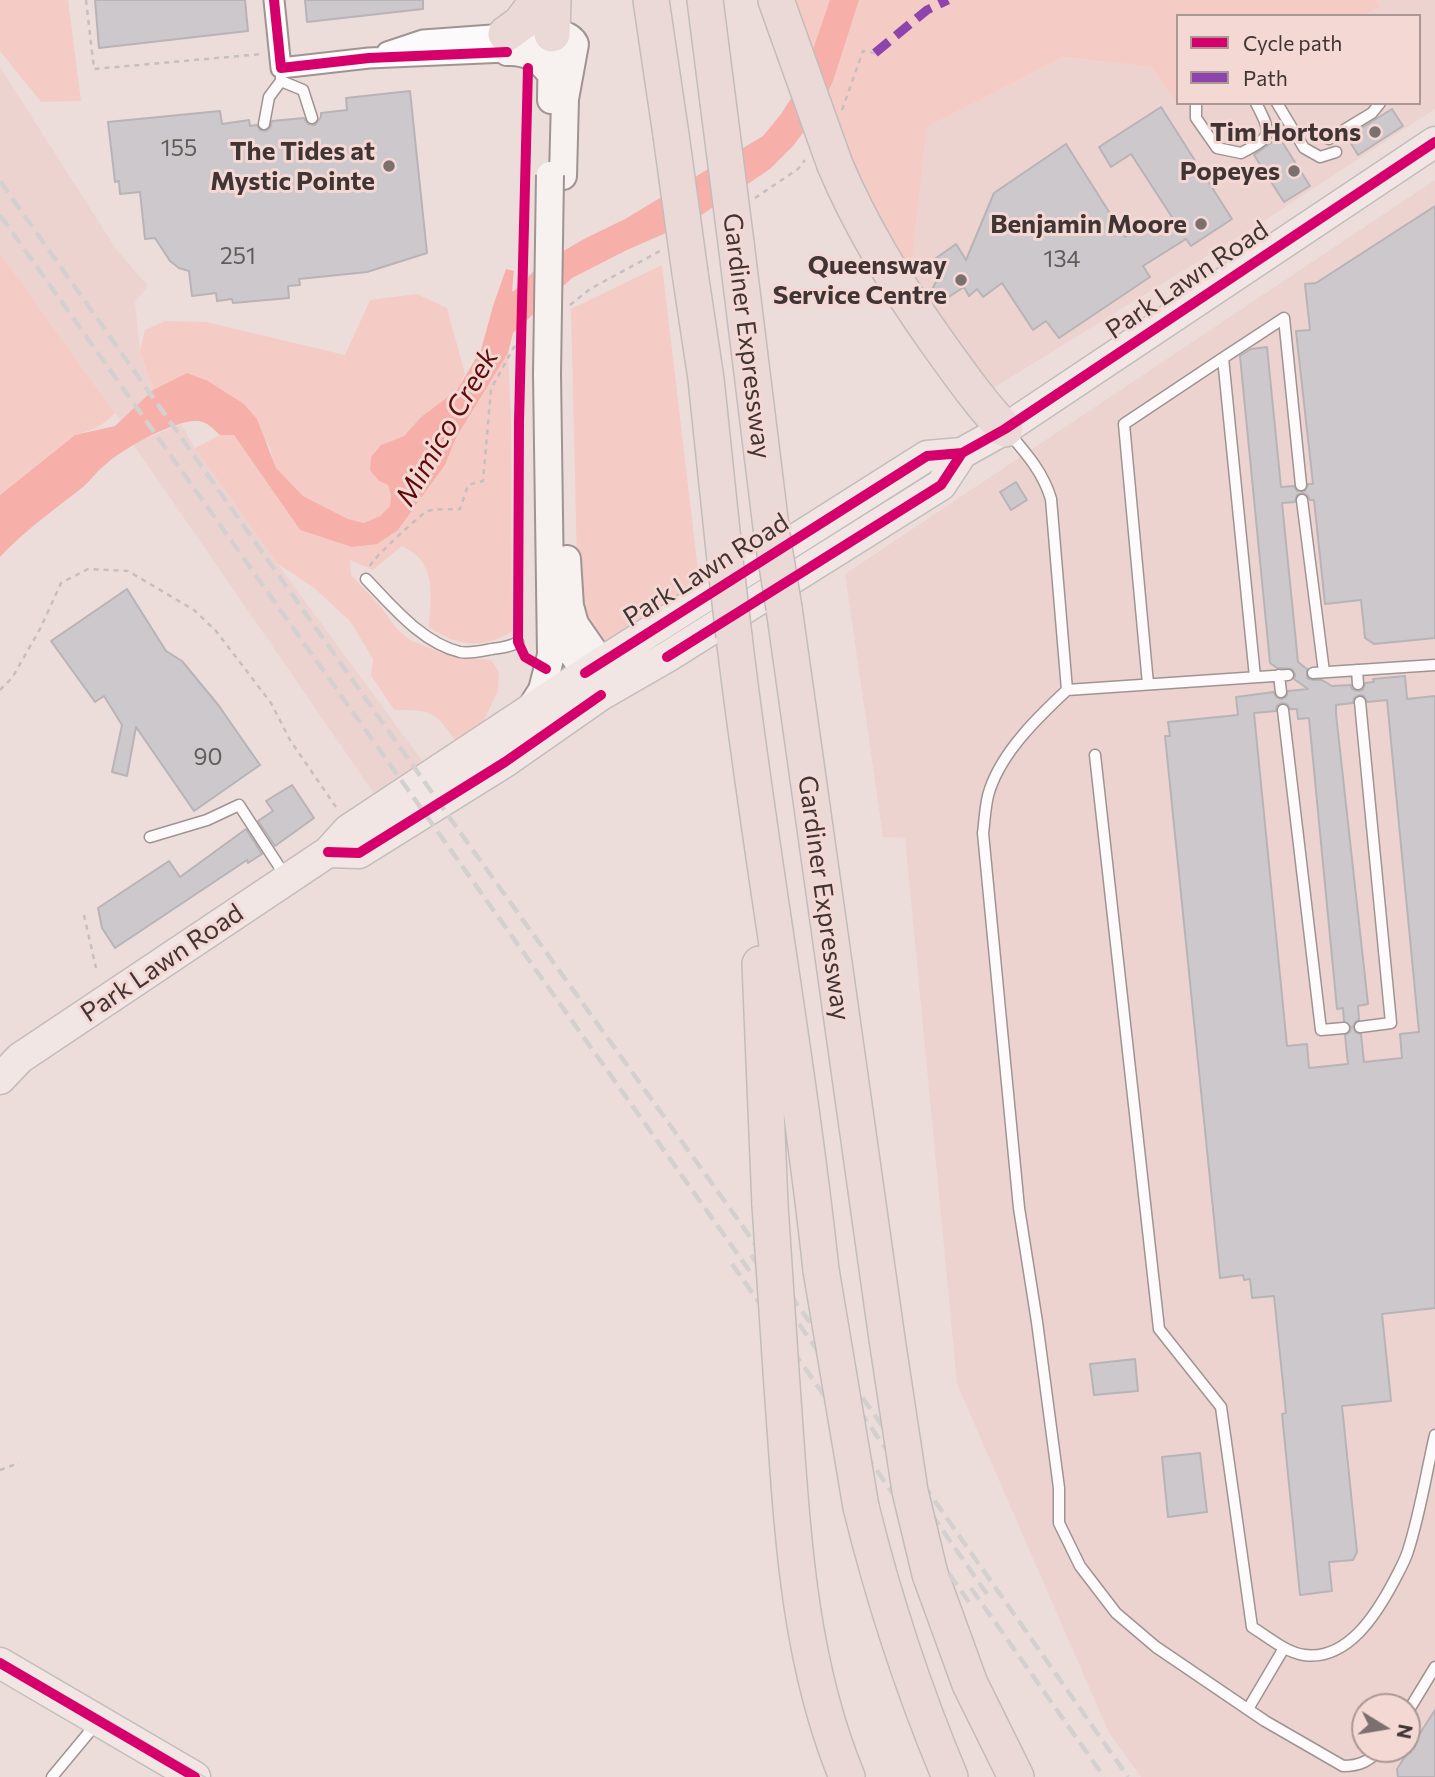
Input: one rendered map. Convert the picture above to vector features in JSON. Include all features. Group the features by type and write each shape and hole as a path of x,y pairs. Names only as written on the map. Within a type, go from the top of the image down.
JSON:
{"highway":[{"path":"506,43 538,0"},
{"name":"Gardiner Expressway","path":"651,0 706,379 747,744 809,1162 821,1270 861,1507 877,1573 912,1684 950,1777"},
{"name":"Gardiner Expressway","path":"705,0 772,536 910,1491 930,1574 970,1684 1016,1777"},
{"path":"781,14 844,188 896,283 982,404 1005,429"},
{"path":"747,744 755,862 770,1205 795,1559 807,1646 830,1735 847,1777"}],"main road":[{"path":"506,43 553,17"},
{"path":"528,712 542,690 551,655 556,176 551,75 553,17"},
{"path":"553,17 574,41 575,50 568,76 556,176"},
{"path":"506,43 538,60 551,75"},
{"name":"Park Lawn Road","path":"328,852 359,853 505,762 601,679 927,456 962,453 1005,429 1435,142"},
{"path":"555,368 570,606 575,624 601,679"},
{"path":"551,587 568,646 601,679"},
{"name":"Park Lawn Road","path":"0,1079 20,1058 328,852 348,830 528,712 601,679"},
{"path":"1,1666 195,1777"}],"street":[{"path":"274,0 281,75 369,58 423,40 506,43"}],"lane":[{"path":"264,124 269,97 281,75 303,90 312,118"},
{"path":"1196,105 1196,118 1217,148 1241,153 1259,144 1268,133 1269,127 1257,105"},
{"path":"1277,105 1304,148 1320,157 1336,152"},
{"path":"1329,139 1372,113 1378,105"},
{"path":"1148,684 1124,424 1284,318 1301,485"},
{"path":"1223,358 1255,677"},
{"path":"1005,429 1040,472 1051,499 1067,690"},
{"path":"1302,500 1318,673 1435,665"},
{"path":"366,579 397,611 429,637 447,647 461,652 478,652 512,646 518,642"},
{"path":"1357,670 1358,684"},
{"path":"1281,692 1283,675 1067,690 1043,712 1013,747 990,790 983,833 1019,1208 1038,1322 1059,1488 1059,1523 1080,1566 1116,1613 1156,1647 1248,1709 1343,1766 1363,1763"},
{"path":"1360,702 1391,1023 1360,1027"},
{"path":"1283,710 1321,1030 1344,1028"},
{"path":"1095,755 1160,1329 1221,1407 1252,1627 1284,1648 1305,1655 1322,1653 1345,1644 1364,1630 1383,1602 1408,1553 1435,1436"},
{"path":"150,838 207,820 239,805 288,880"},
{"path":"1248,1709 1284,1648"},
{"path":"1419,1693 1435,1667"},
{"path":"52,1777 99,1720"}],"path":[{"path":"86,0 94,69 263,54"},
{"path":"863,51 875,53"},
{"path":"520,366 522,324"},
{"path":"366,579 372,561 390,542 427,512 460,509 468,485 483,481 491,389"},
{"path":"0,690 12,678 40,629 61,583 88,569 128,571 194,610 216,631 271,703 290,740 339,811"},
{"path":"84,915 96,968"},
{"path":"0,1470 19,1463"}],"shaded area":[{"path":"0,0 68,0 81,101 41,102 0,51"},
{"path":"793,0 1377,0 1381,7 1366,14 1176,14 1176,101 1151,67 1064,57 927,127 911,270 863,191"},
{"path":"1377,0 1435,0 1435,109 1259,224 987,392 911,270 927,127 1064,57 1151,67 1176,100 1176,105 1421,105 1421,14 1366,14 1381,7"},
{"path":"0,67 116,249 148,286 135,302 140,351 153,390 121,421 0,253"},
{"path":"1435,180 1435,1777 1141,1777 1109,1733 957,1384 905,838 883,837 845,574"},
{"path":"0,253 115,413 97,427 75,435 0,495"},
{"path":"662,265 700,587 641,623 639,618 628,625 630,631 600,643 578,606 571,309"},
{"path":"417,294 447,308 465,374 457,390 421,417 404,436 381,445 379,481 388,485 390,506 380,516 364,523 348,519 303,496 275,468 270,448 244,404 187,373 153,390 140,351 145,330 165,321 206,322 345,355 370,300"},
{"path":"508,353 512,631 491,641 470,643 459,642 429,627 431,591 426,570 413,553 402,546 373,570 350,560 351,575 381,607 396,628 410,640 452,657 491,660 499,672 498,691 482,724 456,741 431,714 416,710 394,710 371,675 373,659 350,621 314,588 277,563 195,448 220,435 234,435 300,530 331,540 398,530 445,465 456,439"},
{"path":"181,424 195,448 277,563 423,762 375,795 133,444"}],"water":[{"name":"Mimico Creek","path":"830,0 859,0 833,81 816,116 793,146 770,169 691,222 572,278 513,333 508,353 456,438 445,465 398,530 377,544 352,547 300,530 234,435 220,435 208,424 198,421 163,430 136,443 114,458 0,557 0,495 75,435 115,426 153,390 187,373 208,381 244,404 257,419 276,468 303,496 348,519 364,523 380,516 390,506 391,495 388,485 379,481 370,470 371,457 381,445 404,436 421,417 457,390 481,350 506,269 514,271 514,291 541,264 625,219 763,136 802,81"}],"building":[{"path":"95,0 245,0 248,31 99,48"},
{"path":"305,0 423,0 423,9 307,22"},
{"path":"410,91 427,253 367,272 299,279 300,285 288,286 289,298 233,303 232,299 217,301 216,293 192,296 189,271 170,261 155,238 145,239 140,192 120,194 119,181 115,182 108,122 220,111 222,124 249,120 250,126 257,125 260,130 266,131 272,121 304,118 308,124 315,125 321,113 347,110 346,98"},
{"path":"1161,107 1232,219 1191,246 1186,239 1143,266 1150,277 1059,338 1046,321 1033,330 1002,283 983,297 977,289 969,296 964,287 941,302 932,290 940,273 932,261 956,244 966,260 994,193 1066,144 1125,237 1146,224 1150,230 1172,217 1131,154 1111,167 1099,147"},
{"name":"Tim Hortons","path":"1392,109 1403,126 1358,155 1347,137"},
{"path":"1279,137 1310,186 1284,202 1254,155"},
{"path":"1435,206 1435,638 1374,644 1365,638 1361,600 1325,604 1314,500 1302,493 1297,495 1295,502 1282,503 1298,662 1307,669 1307,678 1322,680 1332,686 1351,685 1352,689 1358,691 1363,690 1365,683 1374,682 1373,679 1405,676 1407,699 1435,696 1435,1308 1382,1314 1391,1401 1342,1406 1357,1552 1353,1560 1329,1562 1332,1591 1300,1595 1282,1414 1286,1413 1274,1296 1252,1298 1250,1279 1244,1280 1243,1275 1220,1278 1165,736 1170,736 1168,722 1238,715 1236,697 1274,692 1276,697 1281,699 1286,697 1288,691 1308,689 1294,679 1292,669 1277,668 1270,663 1240,356 1251,349 1267,347 1281,487 1294,486 1297,491 1305,491 1308,484 1313,484 1296,331 1310,330 1305,284 1316,283","holes":["1364,696 1367,702 1387,700 1419,1032 1400,1034 1402,1058 1364,1062 1361,1034 1355,1032 1353,1027 1359,1020 1358,1006 1368,1004 1336,714 1336,705 1353,703 1354,698","1281,703 1287,704 1290,709 1297,709 1298,719 1309,718 1337,1009 1343,1008 1344,1021 1351,1027 1350,1032 1345,1035 1348,1064 1309,1068 1307,1044 1287,1046 1254,713 1276,711"]},
{"path":"1016,482 1027,500 1011,510 1000,492"},
{"path":"127,589 166,651 182,661 219,706 260,765 194,811 136,727 127,776 112,772 122,725 104,696 95,702 51,641"},
{"path":"292,785 314,818 275,846 258,821 273,811 266,801"},
{"path":"246,829 262,854 248,863 247,860 115,948 102,928 98,908 169,861 180,877"},
{"path":"1135,1359 1138,1391 1094,1395 1090,1364"},
{"path":"1200,1453 1207,1512 1168,1517 1162,1457"},
{"path":"1435,1710 1435,1777 1398,1777 1397,1769 1401,1763 1421,1763 1421,1732"}],"tram line":[{"path":"0,1658 205,1777"}],"railway":[{"path":"0,181 467,842 736,1217 1128,1777"},
{"path":"0,215 751,1273"},
{"path":"751,1255 987,1594"},
{"path":"732,1264 971,1605"},
{"path":"971,1588 1104,1777"}],"marked path":[{"path":"875,53 927,10 948,0"}],"cycle path":[{"path":"274,0 281,68 369,58 507,52"},
{"path":"528,68 519,421 518,642 525,657 546,669"},
{"path":"585,673 927,456 962,453 1005,429 1435,142"},
{"path":"667,657 941,485 962,453"},
{"path":"328,852 359,853 505,762 601,695"},
{"path":"0,1663 195,1777"}],"place":[{"name":"Tim Hortons","path":"1375,132"},
{"name":"The Tides at Mystic Pointe","path":"389,166"},
{"name":"Popeyes","path":"1294,171"},
{"name":"Benjamin Moore","path":"1201,224"},
{"name":"Queensway Service Centre","path":"961,280"}]}
